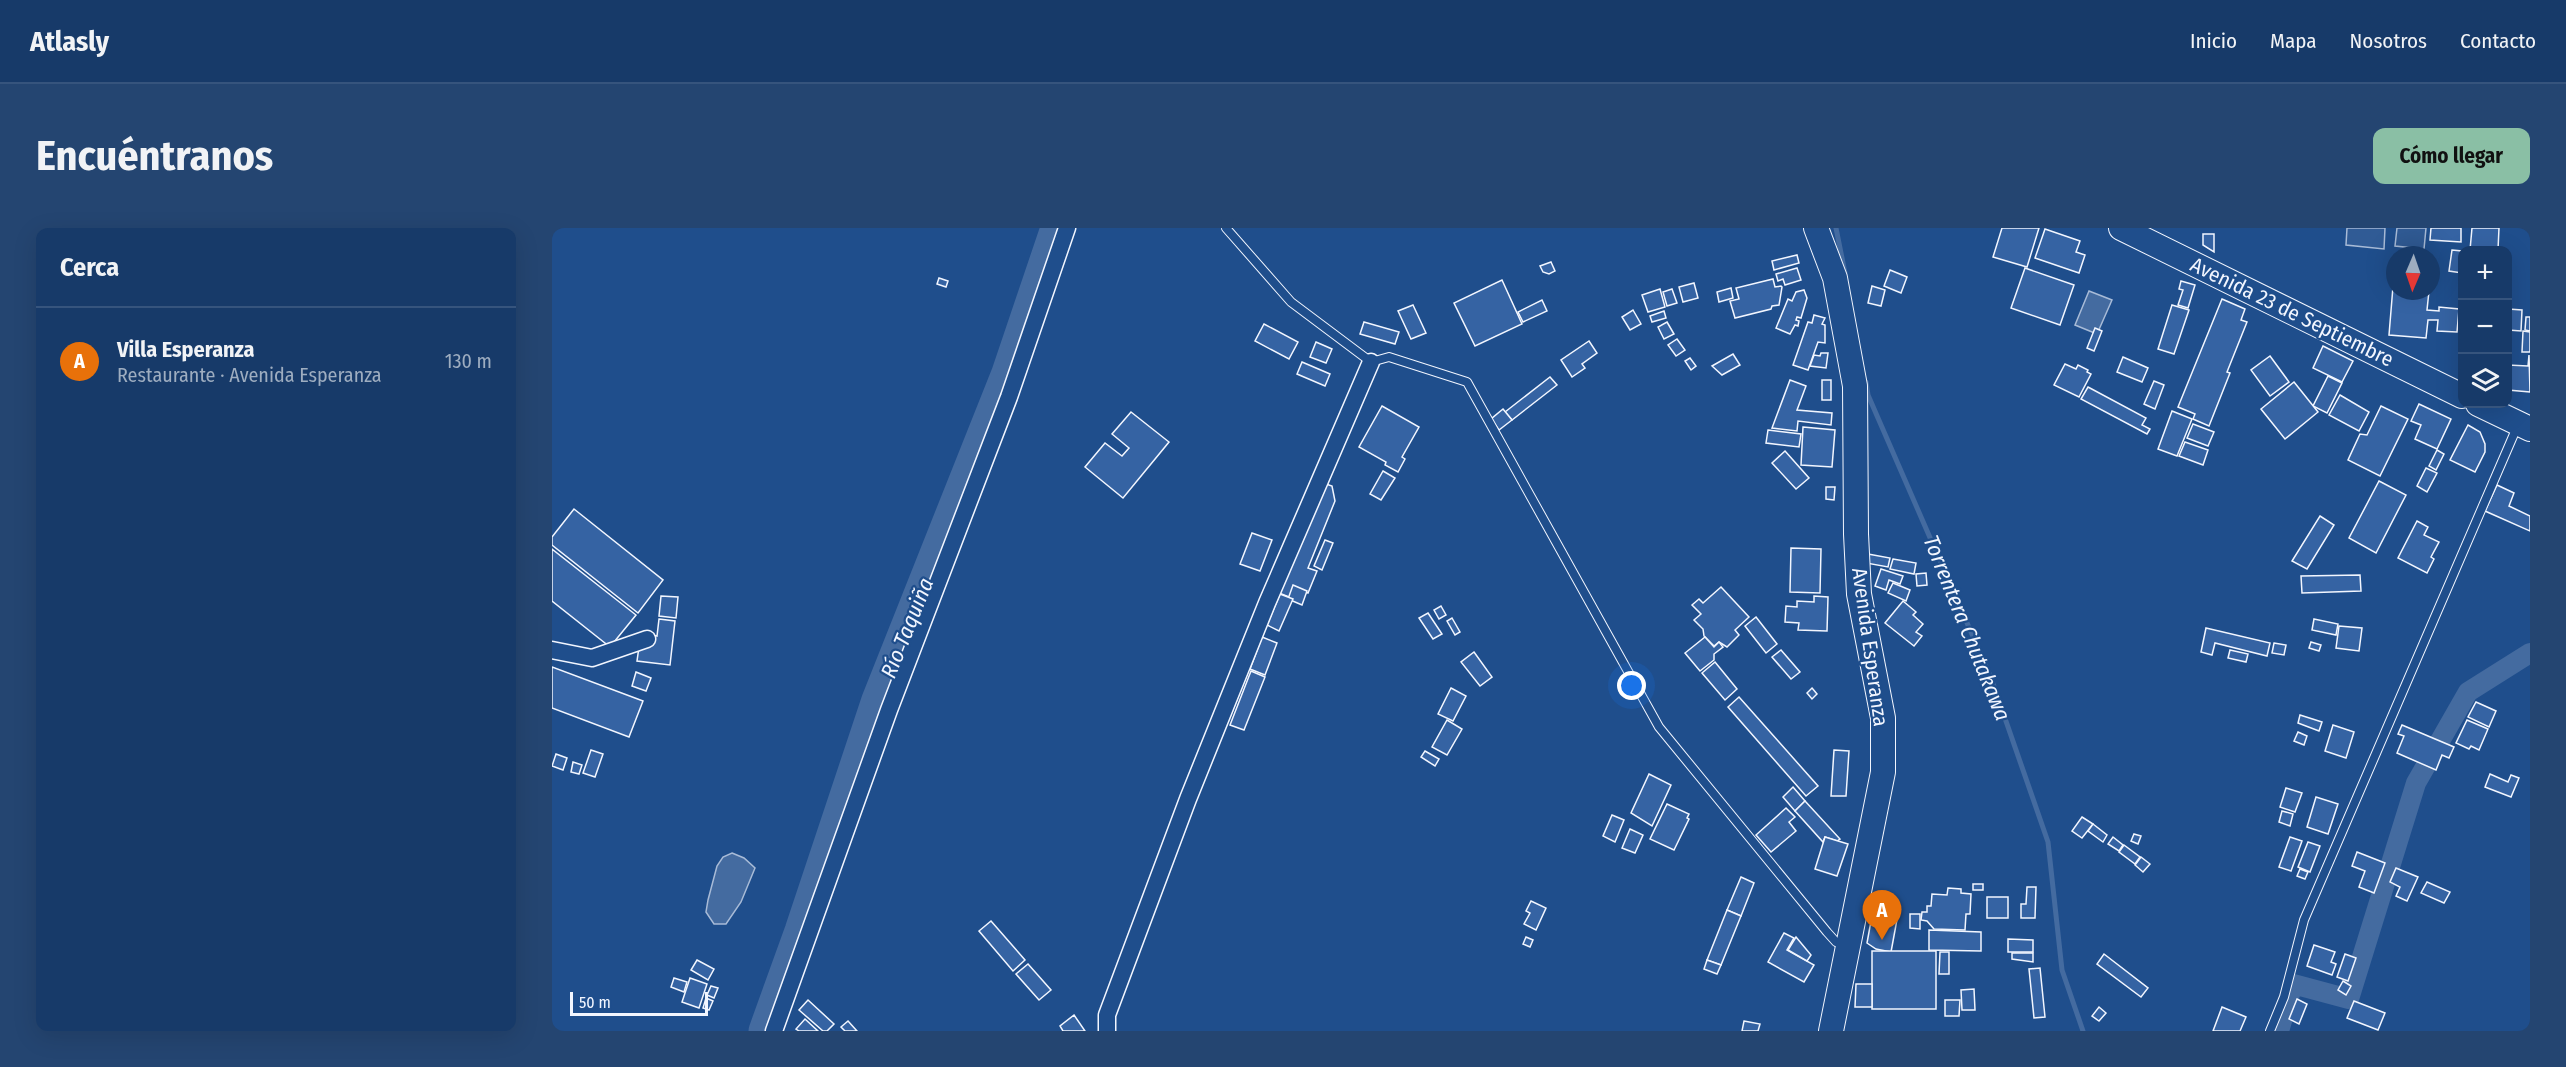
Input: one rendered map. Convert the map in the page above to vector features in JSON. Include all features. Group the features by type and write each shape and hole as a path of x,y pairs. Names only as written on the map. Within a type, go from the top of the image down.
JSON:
{"main road":[{"name":"Avenida Esperanza","path":"1816,228 1835,278 1855,386 1856,534 1859,594 1882,718 1883,772 1831,1031"},
{"name":"Avenida 23 de Septiembre","path":"2121,228 2458,394"},
{"path":"2486,408 2524,426"}],"street":[{"path":"774,1031 889,710 1009,397 1067,228"},
{"path":"1107,1031 1107,1015 1188,799 1267,603 1371,362"},
{"path":"552,650 592,658 647,639"}],"lane":[{"path":"1226,228 1291,302 1371,362 1389,357 1467,382 1659,727 1827,932 1836,942 1848,946"},
{"path":"2270,1031 2284,998 2304,920 2524,426"}],"shaded area":[{"path":"2347,228 2385,228 2384,249 2346,245"},
{"path":"2397,228 2426,228 2424,246 2395,246"},
{"path":"2089,291 2112,300 2097,334 2075,325"},
{"path":"732,853 744,858 755,868 741,902 726,924 714,924 706,912 708,900 717,866 723,857"}],"building":[{"path":"2002,228 2039,228 2027,267 1993,257"},
{"path":"2431,228 2461,228 2461,242 2430,240"},
{"path":"2472,228 2499,228 2498,246 2470,246"},
{"path":"2045,229 2080,241 2076,252 2085,255 2079,273 2035,258"},
{"path":"2203,234 2214,234 2214,252 2203,245"},
{"path":"2452,250 2458,251 2458,272 2449,271"},
{"path":"1797,255 1799,263 1774,270 1772,261"},
{"path":"1551,262 1555,271 1549,274 1543,272 1540,266"},
{"path":"1797,268 1801,280 1785,285 1783,279 1778,281 1776,274"},
{"path":"2025,268 2074,285 2060,325 2011,308"},
{"path":"1890,270 1907,277 1901,293 1884,286"},
{"path":"939,278 948,281 946,287 937,284"},
{"path":"1773,279 1775,287 1782,287 1779,305 1735,318 1730,301 1739,299 1736,288"},
{"path":"1502,280 1522,324 1475,346 1454,303"},
{"path":"2181,281 2195,285 2188,308 2178,305 2183,290 2179,289"},
{"path":"1694,283 1698,298 1683,302 1679,287"},
{"path":"1872,286 1885,290 1881,306 1868,303"},
{"path":"1731,288 1733,298 1719,302 1717,292"},
{"path":"1660,289 1665,307 1648,312 1642,295"},
{"path":"1672,289 1677,303 1667,306 1663,292"},
{"path":"1804,290 1807,298 1801,318 1797,317 1796,320 1799,321 1798,326 1795,325 1790,334 1776,328 1788,299 1792,301 1796,292"},
{"path":"2222,299 2245,309 2241,320 2247,322 2209,426 2193,419 2195,414 2178,407"},
{"path":"1542,300 1547,311 1523,322 1518,312"},
{"path":"2392,300 2428,300 2427,310 2439,311 2439,307 2458,309 2457,332 2437,331 2438,320 2428,320 2426,338 2389,335"},
{"path":"1413,305 1426,333 1411,339 1398,311"},
{"path":"2172,305 2189,310 2174,354 2158,349"},
{"path":"2512,309 2522,310 2521,331 2512,330"},
{"path":"1633,310 1641,324 1630,330 1622,317"},
{"path":"1664,311 1666,318 1652,322 1650,316"},
{"path":"1814,315 1825,318 1822,324 1825,325 1825,343 1818,342 1808,370 1793,365 1808,322 1812,323"},
{"path":"2526,317 2530,317 2530,331 2525,330"},
{"path":"1364,322 1399,332 1395,344 1360,334"},
{"path":"1667,322 1674,334 1664,339 1658,327"},
{"path":"1264,324 1298,342 1289,359 1255,341"},
{"path":"2095,328 2102,331 2094,351 2087,348"},
{"path":"2523,331 2530,332 2530,352 2522,352"},
{"path":"1677,339 1685,350 1676,356 1668,345"},
{"path":"1589,341 1597,353 1582,364 1585,368 1572,377 1561,360"},
{"path":"1316,342 1332,349 1326,363 1310,357"},
{"path":"2323,346 2353,361 2342,382 2313,368"},
{"path":"1821,353 1828,353 1826,368 1810,366 1814,355 1820,356"},
{"path":"1733,354 1740,365 1722,375 1712,366"},
{"path":"2529,355 2530,392 2512,390 2512,365 2528,366"},
{"path":"2270,356 2289,382 2270,396 2251,370"},
{"path":"2123,357 2148,368 2142,382 2117,372"},
{"path":"1690,358 1696,366 1691,370 1685,361"},
{"path":"1302,362 1330,374 1325,386 1297,374"},
{"path":"2065,364 2076,369 2078,365 2091,374 2079,397 2054,385"},
{"path":"2328,376 2342,383 2327,413 2313,406"},
{"path":"1550,377 1557,385 1512,420 1505,412"},
{"path":"1790,380 1806,386 1797,410 1832,413 1831,425 1798,421 1797,431 1772,428"},
{"path":"1822,380 1831,380 1831,400 1822,400"},
{"path":"2154,381 2164,385 2155,409 2144,404"},
{"path":"2294,382 2318,412 2285,439 2261,409"},
{"path":"2088,387 2146,418 2142,425 2150,429 2147,434 2081,399"},
{"path":"2340,395 2369,412 2359,431 2329,415"},
{"path":"2419,404 2451,419 2437,449 2415,439 2421,425 2411,421"},
{"path":"1382,406 1419,427 1402,457 1405,459 1398,472 1385,465 1386,462 1359,447"},
{"path":"2381,406 2408,419 2380,476 2348,460 2360,434 2367,435"},
{"path":"1503,409 1512,420 1499,430 1491,419"},
{"path":"2172,411 2192,419 2177,456 2158,449"},
{"path":"1131,412 1169,442 1123,498 1085,467 1105,443 1122,456 1129,448 1112,434"},
{"path":"2193,424 2214,432 2208,446 2187,438"},
{"path":"2468,425 2480,432 2485,444 2485,452 2475,472 2450,460"},
{"path":"1803,427 1835,430 1832,467 1801,465"},
{"path":"1768,430 1801,434 1799,447 1766,443"},
{"path":"2185,442 2208,450 2203,465 2179,456"},
{"path":"2437,450 2444,454 2436,470 2429,466"},
{"path":"1785,451 1809,478 1796,489 1772,463"},
{"path":"2426,468 2437,473 2427,492 2417,486"},
{"path":"1383,471 1395,478 1381,500 1370,494"},
{"path":"2379,481 2406,495 2376,553 2349,538"},
{"path":"1323,483 1332,486 1335,501 1308,568 1317,571 1308,593 1298,589 1294,599 1279,593"},
{"path":"2497,485 2514,493 2509,506 2530,516 2530,531 2485,511"},
{"path":"1826,487 1835,487 1834,500 1826,499"},
{"path":"574,509 663,580 638,613 552,545 552,537"},
{"path":"2320,516 2334,525 2307,569 2292,561"},
{"path":"2417,521 2428,527 2424,535 2439,542 2431,557 2434,559 2427,573 2398,558"},
{"path":"1252,533 1272,540 1260,571 1240,564"},
{"path":"1325,540 1333,543 1322,570 1314,566"},
{"path":"1791,548 1821,549 1820,593 1790,592"},
{"path":"552,549 636,615 610,647 552,601"},
{"path":"1868,554 1890,558 1888,567 1866,563"},
{"path":"1893,559 1916,563 1914,574 1890,569"},
{"path":"1881,569 1903,576 1900,584 1889,580 1886,590 1875,586"},
{"path":"1926,573 1927,585 1917,586 1916,574"},
{"path":"2360,575 2361,591 2302,593 2301,576"},
{"path":"1893,583 1910,590 1906,601 1888,593"},
{"path":"1293,585 1307,591 1302,605 1288,599"},
{"path":"1721,587 1749,617 1735,630 1739,635 1727,647 1719,642 1714,646 1704,636 1703,629 1694,620 1701,614 1692,605 1699,599 1703,603"},
{"path":"1280,594 1293,599 1279,631 1267,625"},
{"path":"661,596 678,597 676,618 659,616"},
{"path":"1814,596 1828,597 1827,631 1798,630 1799,623 1785,622 1786,606 1797,607 1797,601 1814,602"},
{"path":"1903,601 1916,612 1913,615 1923,624 1916,632 1922,636 1914,646 1885,623"},
{"path":"1441,606 1446,615 1439,619 1434,610"},
{"path":"1428,613 1442,634 1433,639 1419,618"},
{"path":"1756,617 1777,644 1766,653 1745,626"},
{"path":"1452,618 1460,632 1455,635 1447,621"},
{"path":"659,619 675,621 670,665 637,661 639,647 647,634 657,636"},
{"path":"2314,619 2338,624 2336,635 2312,630"},
{"path":"2339,626 2362,628 2359,651 2336,648"},
{"path":"2206,628 2270,643 2267,656 2215,643 2212,655 2201,652"},
{"path":"1262,637 1277,643 1265,675 1250,669"},
{"path":"1705,637 1714,647 1719,642 1723,647 1714,654 1714,660 1700,671 1685,653"},
{"path":"2311,642 2321,645 2319,651 2309,648"},
{"path":"2274,643 2286,645 2284,655 2272,653"},
{"path":"1781,650 1800,672 1791,679 1772,657"},
{"path":"2230,650 2248,654 2246,662 2228,658"},
{"path":"1474,652 1492,677 1480,686 1461,662"},
{"path":"1715,662 1737,689 1725,700 1702,673"},
{"path":"552,667 643,701 629,737 552,708"},
{"path":"1251,671 1265,677 1244,730 1230,725"},
{"path":"636,672 651,678 646,691 632,686"},
{"path":"1451,688 1466,696 1453,721 1438,714"},
{"path":"1812,688 1817,694 1812,699 1807,693"},
{"path":"1739,697 1818,786 1806,796 1728,707"},
{"path":"2476,702 2496,711 2489,727 2468,717"},
{"path":"2300,715 2322,722 2319,731 2298,723"},
{"path":"1447,720 1462,729 1447,755 1432,747"},
{"path":"2467,720 2488,729 2479,750 2471,746 2469,749 2456,743"},
{"path":"2333,725 2354,732 2346,758 2325,751"},
{"path":"2402,725 2454,747 2449,758 2442,755 2436,770 2397,753 2404,736 2398,734"},
{"path":"2298,732 2307,736 2304,745 2294,741"},
{"path":"591,750 603,754 595,777 583,773"},
{"path":"1834,750 1849,751 1846,796 1831,796"},
{"path":"1425,751 1439,759 1435,766 1421,757"},
{"path":"556,754 567,758 563,770 552,766"},
{"path":"573,762 582,765 579,774 571,772"},
{"path":"1649,774 1671,785 1652,826 1631,813"},
{"path":"2490,774 2508,782 2511,775 2519,778 2511,797 2485,787"},
{"path":"1793,787 1805,801 1795,811 1783,797"},
{"path":"2286,788 2302,793 2295,812 2280,807"},
{"path":"2316,797 2338,804 2328,834 2307,827"},
{"path":"1805,801 1840,839 1837,841 1825,837 1823,842 1795,811"},
{"path":"1667,804 1689,814 1687,818 1689,819 1674,850 1650,839"},
{"path":"1786,808 1795,817 1789,822 1796,831 1771,852 1756,835"},
{"path":"2282,811 2293,814 2290,826 2279,822"},
{"path":"1612,815 1624,820 1615,842 1603,836"},
{"path":"2082,817 2093,824 2082,838 2072,831"},
{"path":"2093,824 2107,835 2103,842 2088,831"},
{"path":"1630,829 1643,835 1635,853 1622,848"},
{"path":"2134,834 2141,836 2138,844 2131,841"},
{"path":"1825,837 1848,844 1837,876 1815,869"},
{"path":"2113,837 2123,845 2119,851 2108,844"},
{"path":"2290,837 2302,841 2291,871 2279,867"},
{"path":"2308,842 2320,846 2310,872 2298,867"},
{"path":"2124,845 2140,857 2135,864 2119,852"},
{"path":"2357,852 2385,863 2374,893 2359,887 2365,871 2352,866"},
{"path":"2141,857 2150,864 2143,872 2135,865"},
{"path":"2396,868 2418,877 2407,901 2396,896 2400,887 2390,882"},
{"path":"2300,869 2308,872 2305,879 2297,876"},
{"path":"1741,877 1754,883 1741,916 1727,910"},
{"path":"2427,882 2450,892 2444,903 2421,893"},
{"path":"1973,884 1983,884 1983,890 1973,890"},
{"path":"2027,887 2036,887 2035,918 2021,918 2021,904 2026,904"},
{"path":"1948,888 1961,889 1961,893 1971,894 1970,914 1966,914 1965,930 1934,929 1927,921 1921,920 1922,912 1927,912 1927,906 1931,906 1932,894 1947,895"},
{"path":"1987,897 2008,897 2008,918 1987,918"},
{"path":"1531,901 1546,908 1536,930 1524,924 1530,913 1526,911"},
{"path":"1875,903 1899,907 1898,914 1873,910"},
{"path":"1727,910 1741,916 1721,965 1707,960"},
{"path":"1873,910 1898,914 1891,952 1876,949 1867,943"},
{"path":"1910,914 1920,914 1920,929 1910,928"},
{"path":"991,921 1025,960 1013,971 979,931"},
{"path":"1929,930 1981,932 1981,951 1929,950"},
{"path":"1784,933 1794,938 1787,950 1814,965 1804,982 1768,962"},
{"path":"1526,937 1533,940 1530,947 1523,944"},
{"path":"1796,937 1811,955 1807,961 1788,950"},
{"path":"2008,939 2033,940 2033,952 2008,952"},
{"path":"2314,945 2335,952 2331,962 2336,964 2332,975 2307,966"},
{"path":"1872,951 1936,951 1936,1009 1872,1009"},
{"path":"1940,952 1949,952 1949,974 1939,974"},
{"path":"2012,953 2033,953 2033,962 2012,959"},
{"path":"2104,954 2148,988 2141,997 2097,964"},
{"path":"2345,954 2356,958 2348,981 2337,977"},
{"path":"697,960 714,969 708,980 691,970"},
{"path":"1707,960 1721,965 1717,974 1704,969"},
{"path":"1028,964 1051,990 1039,1000 1016,974"},
{"path":"2040,968 2045,1017 2034,1018 2029,969"},
{"path":"674,978 687,982 684,992 671,987"},
{"path":"690,978 707,984 699,1008 682,1002"},
{"path":"2343,981 2351,986 2346,995 2338,990"},
{"path":"1856,984 1872,984 1872,1007 1855,1007"},
{"path":"711,986 718,988 714,998 707,995"},
{"path":"1974,989 1975,1010 1962,1010 1961,990"},
{"path":"706,998 713,1001 709,1010 703,1008"},
{"path":"2297,999 2307,1004 2299,1024 2289,1019"},
{"path":"808,1000 834,1024 827,1031 823,1031 799,1010"},
{"path":"1945,1000 1960,1000 1959,1016 1945,1016"},
{"path":"2354,1001 2385,1013 2378,1030 2347,1018"},
{"path":"2099,1007 2106,1013 2099,1021 2092,1016"},
{"path":"2222,1007 2246,1017 2240,1031 2213,1031"},
{"path":"1074,1015 1085,1031 1063,1031 1060,1026"},
{"path":"805,1019 818,1031 796,1029"},
{"path":"848,1021 857,1031 845,1031 841,1027"},
{"path":"1744,1021 1760,1024 1758,1031 1742,1031"}],"waterway":[{"name":"Río Taquiña","path":"765,1031 878,700 1008,373 1057,228"},
{"name":"Torrentera Chutakawa","path":"1836,228 1845,273"},
{"name":"Torrentera Chutakawa","path":"1866,382 1868,395 1991,678 2048,842 2062,970 2083,1031"},
{"path":"2279,1031 2293,984 2349,999 2416,783 2468,692 2530,653"}],"place":[{"name":"Villa Esperanza","path":"1882,940"}]}
